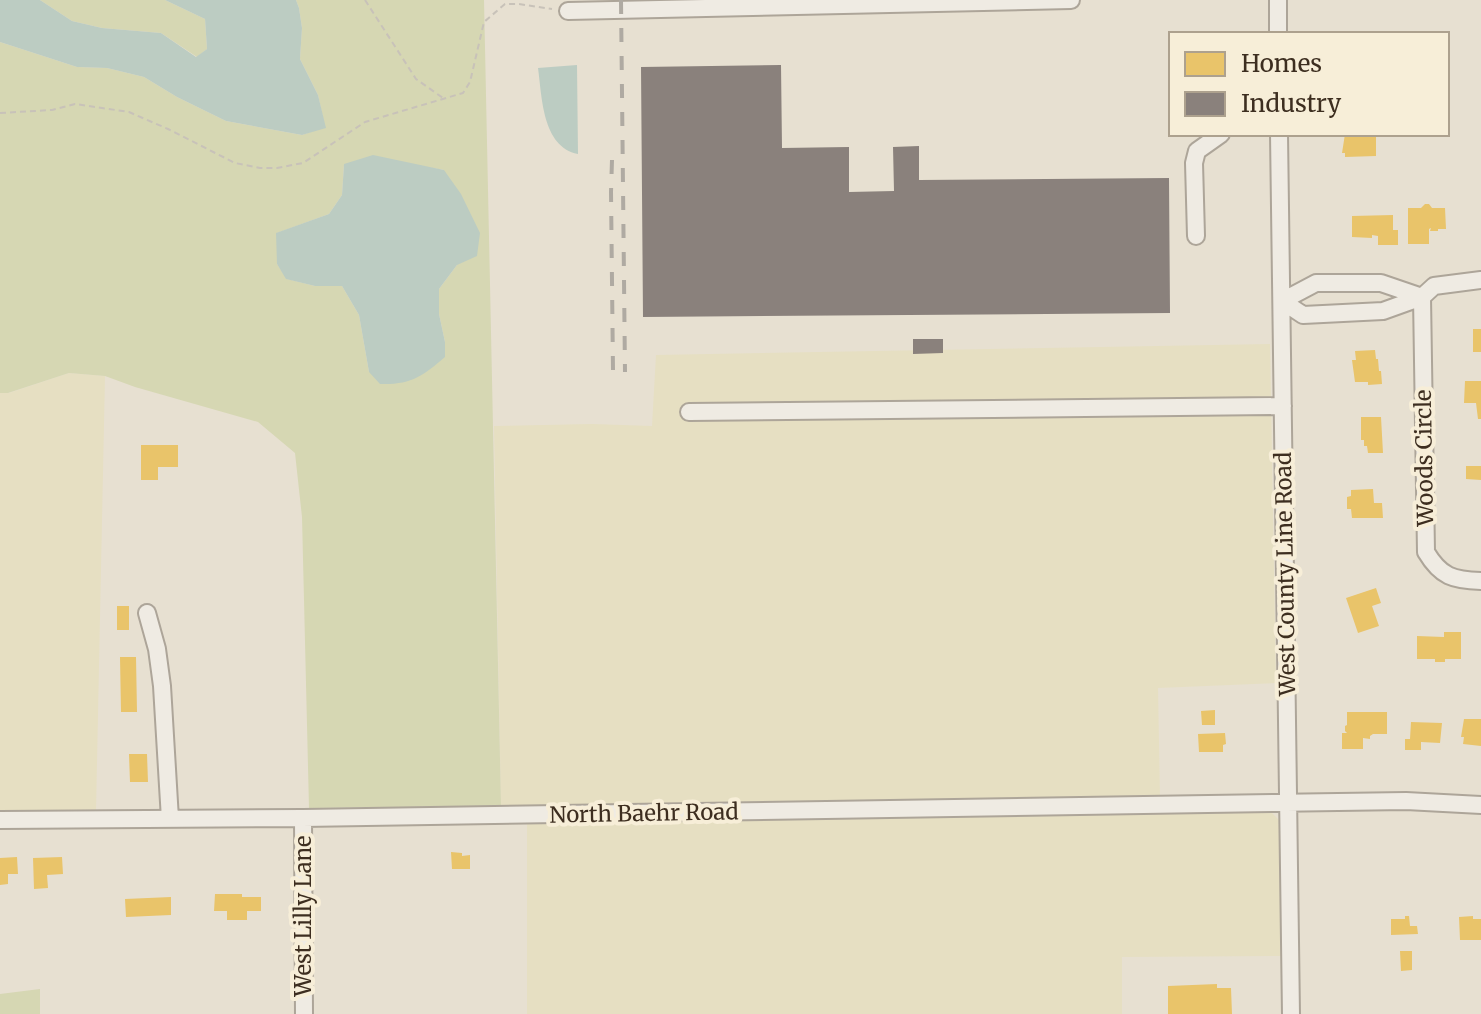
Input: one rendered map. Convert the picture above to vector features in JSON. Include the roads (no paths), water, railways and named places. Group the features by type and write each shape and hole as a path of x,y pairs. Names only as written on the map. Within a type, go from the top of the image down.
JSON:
{"street":[{"path":"568,11 1071,0"},
{"path":"1278,0 1278,32"},
{"path":"1196,236 1194,163 1197,151 1218,136"},
{"name":"West County Line Road","path":"1279,136 1291,1014"},
{"path":"1422,297 1381,283 1316,283 1282,301 1303,315 1383,311 1422,297 1434,286 1481,280"},
{"name":"Woods Circle","path":"1422,297 1426,552 1434,566 1449,578 1481,581"},
{"path":"689,412 1283,406"},
{"path":"147,613 157,649 162,686 170,819"},
{"name":"North Baehr Road","path":"0,820 1406,801 1481,805"},
{"name":"West Lilly Lane","path":"303,818 304,1014"}],"railway":[{"path":"621,0 625,372"},
{"path":"612,160 613,371"}]}
